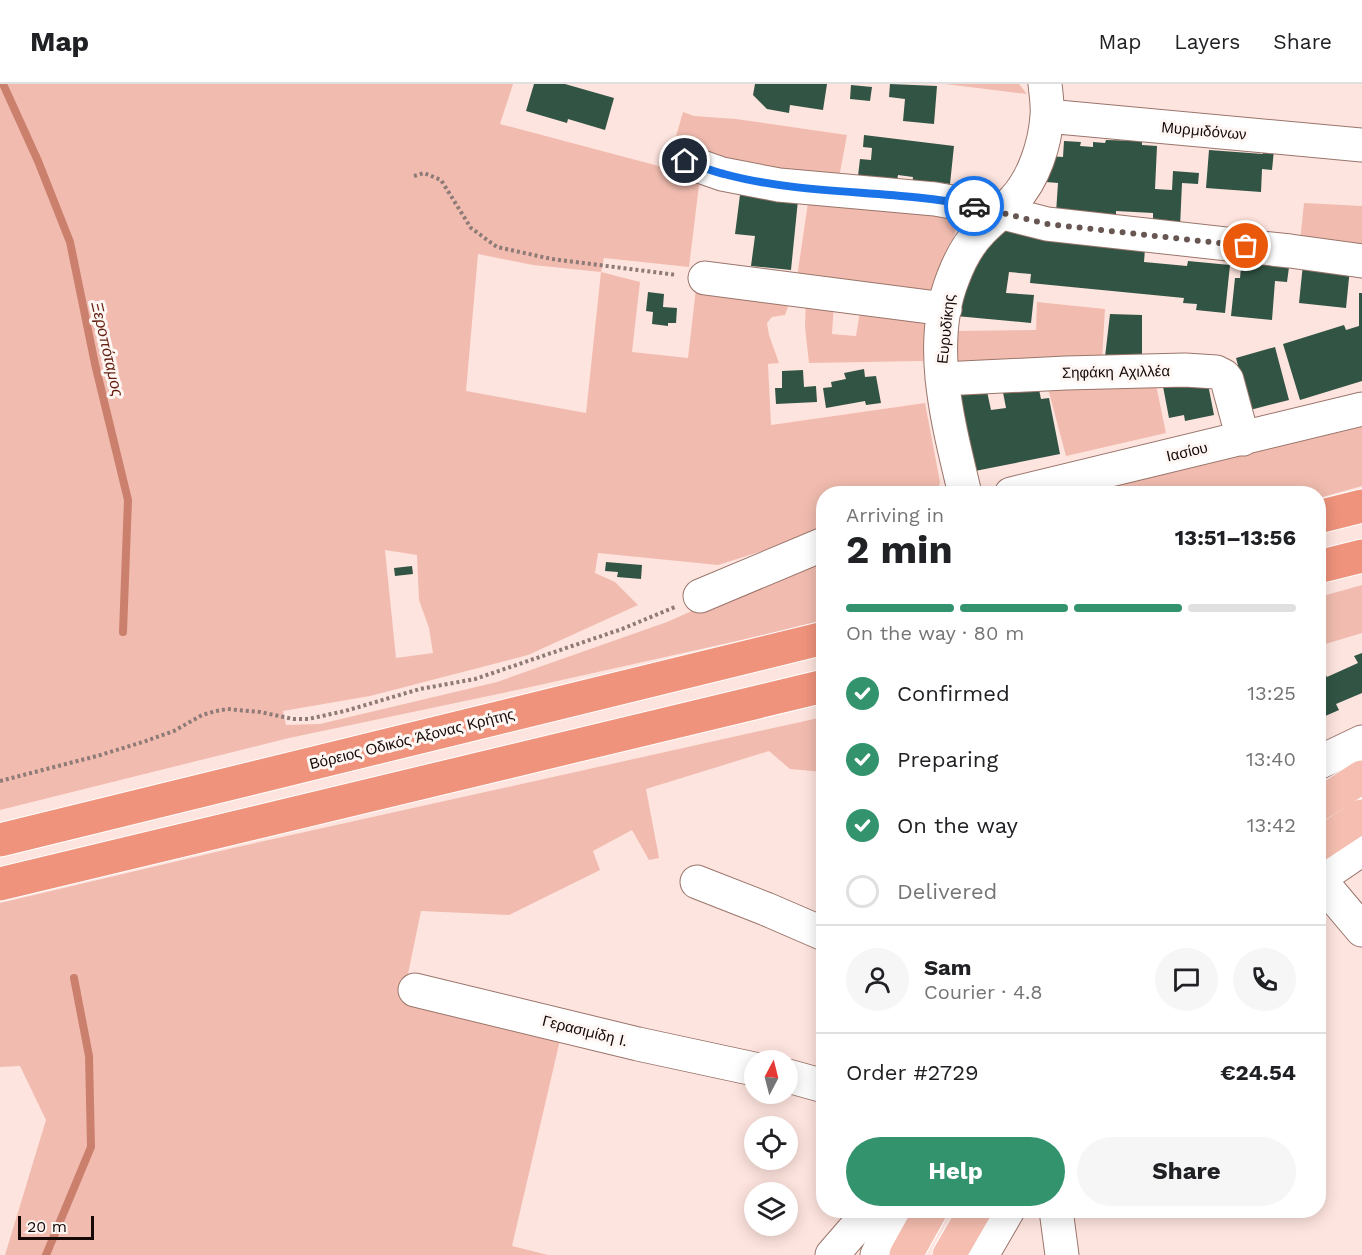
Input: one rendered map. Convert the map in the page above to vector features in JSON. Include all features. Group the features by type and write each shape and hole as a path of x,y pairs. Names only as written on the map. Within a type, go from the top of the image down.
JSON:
{"highway":[{"path":"1326,515 1362,506"},
{"path":"1326,565 1362,556"},
{"name":"Βόρειος Οδικός Άξονας Κρήτης","path":"0,840 816,640"},
{"path":"0,884 816,688"}],"main road":[{"path":"1326,800 1362,777"},
{"path":"1326,840 1362,816"},
{"path":"906,1255 927,1218"},
{"path":"949,1255 970,1218"}],"street":[{"name":"Μυρμιδόνων","path":"1046,100 1362,145"},
{"name":"Ευρυδίκης","path":"962,486 942,379 941,344 945,309 952,279 960,262 979,233 1015,199 1032,171 1044,134 1046,100"},
{"path":"685,161 723,174 754,181 935,200 1047,224 1362,261"},
{"path":"705,278 945,309"},
{"name":"Σηφάκη Αχιλλέα","path":"942,379 1119,371 1196,370 1215,372 1227,380 1243,439"},
{"name":"Ιασίου","path":"1045,486 1362,409"},
{"path":"700,596 816,547"},
{"path":"1326,760 1362,742"},
{"path":"1326,874 1362,849"},
{"path":"697,882 816,931"},
{"path":"1326,887 1362,930"},
{"name":"Γερασιμίδη Ι.","path":"415,990 638,1044 744,1067"},
{"path":"798,1079 816,1084"},
{"path":"832,1255 864,1218"},
{"path":"877,1255 895,1218"},
{"path":"982,1255 1003,1218"},
{"path":"1057,1218 1062,1255"}],"path":[{"path":"414,176 424,173 441,180 471,228 497,247 508,251 552,259 705,278"},
{"path":"0,781 146,741 174,731 202,715 216,711 227,709 260,712 293,719 308,719 420,690 475,679 622,629 700,596"}],"shaded area":[{"path":"0,84 513,84 500,124 700,177 689,267 604,258 601,272 640,282 632,352 688,358 696,288 789,304 785,315 772,317 767,323 779,363 768,364 771,425 925,403 939,486 816,486 816,534 718,565 598,553 595,573 615,582 638,605 528,655 370,696 283,711 286,725 320,724 497,682 667,622 800,563 816,558 816,624 289,738 0,810","holes":["478,254 533,265 601,272 586,413 466,391","385,550 417,555 419,600 429,628 433,653 396,658"]},
{"path":"945,84 1019,84 1027,94"},
{"path":"683,112 694,116 736,119 847,135 838,183 731,166 672,150"},
{"path":"809,196 950,216 956,228 943,281 936,293 796,284"},
{"path":"1304,203 1362,206 1362,251 1300,241"},
{"path":"806,299 834,302 832,334 856,336 861,305 923,319 926,328 923,361 809,363 805,327"},
{"path":"1037,302 1105,309 1102,359 951,367 951,331 1036,330"},
{"path":"1154,375 1166,433 1066,456 1046,381"},
{"path":"1362,423 1362,486 1326,496 1326,486 1094,486 1275,447"},
{"path":"1362,585 1362,633 1326,644 1326,595"},
{"path":"816,719 816,771 790,769 769,751 646,789 659,858 649,860 632,830 593,851 600,870 509,915 421,911 408,974 400,998 560,1040 512,1246 548,1255 5,1255 46,1120 20,1066 0,1067 0,903 233,848"}],"building":[{"path":"534,84 565,84 614,98 605,130 568,119 567,123 526,111"},
{"path":"755,84 827,84 823,110 790,105 789,113 767,109 753,95"},
{"path":"890,84 937,86 934,124 903,121 905,99 889,97"},
{"path":"851,85 872,87 870,101 850,99"},
{"path":"864,135 954,146 950,184 929,181 928,187 912,185 913,177 898,175 897,181 858,176 860,159 871,160 872,148 863,147"},
{"path":"1106,140 1142,141 1142,145 1157,146 1155,189 1172,190 1173,171 1199,173 1198,184 1182,183 1180,227 1153,225 1153,213 1116,211 1116,217 1056,213 1058,183 1046,182 1048,156 1063,157 1064,141 1081,142 1080,146 1093,147 1093,142 1105,143"},
{"path":"1263,149 1274,150 1272,170 1262,169 1261,192 1206,188 1209,150 1263,154"},
{"path":"740,195 798,200 791,270 751,266 755,236 735,234"},
{"path":"998,230 1036,234 1035,238 1145,249 1144,262 1187,266 1188,261 1230,265 1225,313 1196,310 1197,304 1183,303 1184,298 1030,283 1031,274 1009,272 1006,293 1034,295 1031,323 956,316 959,288 967,288 971,252 985,253"},
{"path":"1242,256 1290,260 1287,282 1275,281 1272,320 1231,316 1235,278 1240,278"},
{"path":"1303,264 1350,268 1346,308 1299,303"},
{"path":"648,292 664,294 663,307 677,308 676,323 668,323 668,326 652,324 653,312 646,311"},
{"path":"1359,293 1362,293 1362,381 1300,400 1283,344 1344,325 1346,330 1359,326"},
{"path":"1110,314 1142,315 1142,361 1105,357"},
{"path":"1275,347 1289,400 1250,410 1236,358"},
{"path":"864,369 865,377 876,376 881,403 866,405 865,401 826,408 823,388 832,387 831,382 846,379 844,373"},
{"path":"803,370 804,387 816,386 817,402 776,404 775,388 782,388 782,371"},
{"path":"1206,374 1214,415 1185,421 1184,415 1169,418 1161,376"},
{"path":"1037,380 1041,399 1049,398 1060,454 970,472 953,389 985,382 991,410 1006,408 1002,387"},
{"path":"606,562 642,565 641,579 617,577 618,572 605,571"},
{"path":"412,566 413,574 395,576 394,568"},
{"path":"1362,653 1362,693 1336,704 1339,710 1326,716 1326,675 1327,677 1358,663 1354,656"}],"waterway":[{"name":"Ξεροπόταμος","path":"3,84 38,161 70,242 95,364 128,500 123,632"},
{"name":"Ξεροπόταμος","path":"46,1255 91,1147 89,1056 74,978"}],"way so far":[{"path":"974,206 1047,224 1246,246"}],"route":[{"path":"685,161 723,174 779,185 974,206"}]}
